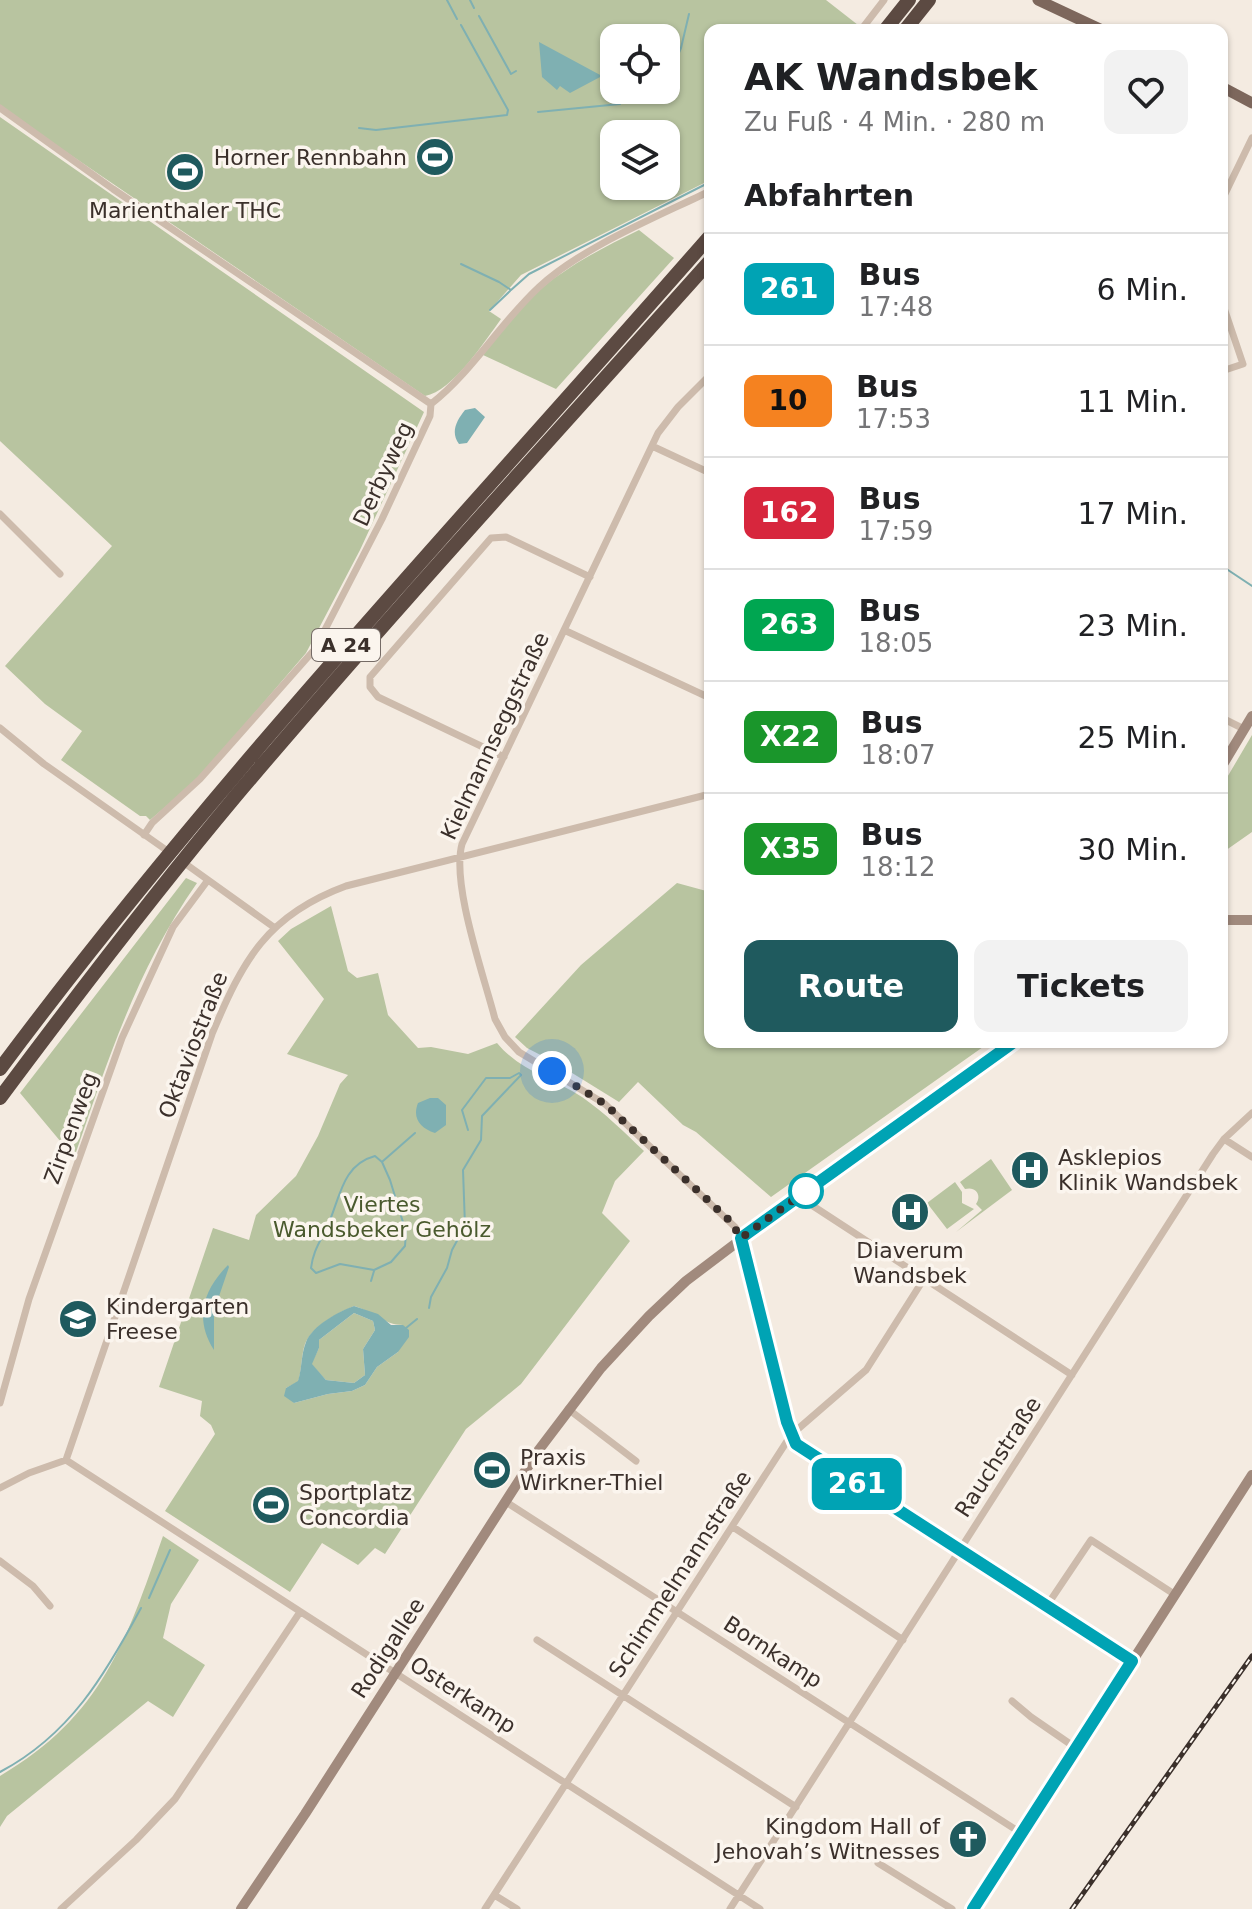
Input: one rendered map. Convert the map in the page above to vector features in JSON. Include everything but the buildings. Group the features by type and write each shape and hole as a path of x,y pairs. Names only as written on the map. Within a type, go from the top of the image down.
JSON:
{"highway":[{"path":"890,24 909,0"},
{"path":"910,24 929,0"},
{"name":"A 24","path":"0,1069 125,906 222,789 704,243"},
{"name":"A 24","path":"0,1098 234,798 704,268"}],"main road":[{"path":"1038,0 1089,24"},
{"path":"1228,90 1252,103"},
{"path":"1228,756 1252,716"},
{"path":"1228,920 1252,920"},
{"name":"Rodigallee","path":"241,1909 506,1502 568,1409 601,1368 686,1281 1005,1048"},
{"path":"973,1909 1252,1475"}],"street":[{"path":"866,24 884,0"},
{"path":"0,108 125,198 431,404"},
{"path":"1228,188 1252,138"},
{"name":"Derbyweg","path":"144,835 152,823 200,779 315,649 382,519 430,416 431,404 456,383 541,285 616,238 704,194"},
{"path":"1228,317 1248,366 1228,370"},
{"name":"Kielmannseggstraße","path":"704,381 671,415 652,446 462,844 460,882 495,1019 505,1037 519,1052 605,1104 730,1221 741,1238 791,1435"},
{"path":"652,446 704,470"},
{"path":"0,514 60,574"},
{"path":"504,757 378,697 370,687 370,677 491,538 506,537 590,577"},
{"path":"564,630 704,695"},
{"path":"1228,721 1244,729"},
{"path":"0,728 44,764 275,928"},
{"name":"Oktaviostraße","path":"66,1460 212,1034 234,982 253,953 275,928 308,903 346,886 704,796"},
{"name":"Zirpenweg","path":"0,1403 26,1310 122,1038 173,927 208,880"},
{"name":"Rauchstraße","path":"730,1909 1224,1139 1252,1113"},
{"path":"1224,1139 1252,1157"},
{"path":"801,1194 813,1206 1072,1375"},
{"name":"Schimmelmannstraße","path":"485,1909 791,1435 866,1370 925,1277"},
{"path":"568,1409 636,1461"},
{"path":"791,1435 796,1444 1132,1661"},
{"path":"0,1488 29,1473 66,1460"},
{"name":"Osterkamp","path":"66,1460 760,1909"},
{"name":"Bornkamp","path":"506,1502 1021,1833"},
{"path":"733,1527 903,1640"},
{"path":"1046,1607 1091,1540 1174,1594"},
{"path":"0,1561 33,1586 50,1606"},
{"path":"61,1909 144,1833 175,1799 300,1612"},
{"path":"537,1640 796,1807"},
{"path":"1012,1701 1076,1748"},
{"path":"878,1863 952,1909"},
{"path":"496,1896 517,1909"}],"green space":[{"name":"Horner Rennbahn","path":"0,0 826,0 857,24 704,24 704,183 680,195 680,120 600,120 600,200 670,200 521,275 489,311 501,319 457,375 436,392 425,396 0,107"},
{"path":"0,117 424,412 360,550 306,653 198,779 150,820 61,760 82,731 45,704 5,666 112,546 0,441"},
{"path":"639,230 674,258 556,389 483,355 519,311 550,281 590,255"},
{"path":"1252,735 1252,832 1228,849 1228,776"},
{"path":"186,878 197,883 157,948 141,981 75,1155 71,1154 20,1093"},
{"path":"677,883 704,890 704,1048 982,1048 771,1197 696,1132 683,1125 638,1082 619,1102 527,1048 515,1037 581,965"},
{"name":"Viertes Wandsbeker Gehölz","path":"331,906 348,971 357,978 378,973 388,1015 418,1048 431,1047 468,1054 497,1043 516,1061 590,1103 644,1151 615,1181 602,1213 630,1241 521,1384 466,1429 385,1554 375,1548 358,1565 322,1543 290,1592 165,1511 215,1434 211,1425 200,1416 202,1401 159,1387 213,1228 249,1240 256,1215 296,1176 318,1136 340,1084 348,1075 287,1054 324,999 278,941 291,929","holes":["354,1306 390,1323 403,1325 398,1352 377,1367 365,1385 352,1391 294,1403 286,1388 298,1382 308,1337 333,1316"]},
{"path":"991,1159 1012,1190 956,1232 982,1210 976,1204 977,1192 965,1189 960,1182"},
{"path":"955,1182 962,1192 962,1203 974,1209 947,1229 927,1203"},
{"path":"354,1313 373,1321 375,1330 363,1349 365,1375 354,1383 326,1380 311,1364 319,1348 319,1340"},
{"path":"163,1536 199,1560 171,1604 163,1638 205,1665 173,1717 148,1701 7,1816 0,1827 0,1776 35,1753 87,1702 122,1643"}],"water":[{"path":"539,42 600,75 570,93 560,86 557,90 542,77"},
{"path":"475,408 485,417 467,443 459,444 455,435 457,422 465,410"},
{"path":"438,1098 446,1105 446,1125 435,1133 421,1125 416,1113 418,1103"},
{"path":"228,1265 214,1311 214,1350 204,1327 204,1305 212,1284"},
{"path":"354,1306 378,1314 391,1325 403,1325 409,1330 409,1337 398,1352 377,1367 365,1385 352,1391 294,1403 284,1396 286,1388 298,1381 309,1336 327,1320","holes":["354,1313 373,1321 375,1330 363,1349 365,1375 354,1383 326,1380 312,1364 319,1340"]}],"waterway":[{"path":"447,0 457,19"},
{"path":"470,0 474,8"},
{"path":"680,50 689,14"},
{"path":"479,16 511,74 516,71"},
{"path":"359,128 376,130 507,115 508,110 461,25"},
{"path":"538,112 620,104"},
{"path":"461,264 511,290 529,274 704,185"},
{"path":"490,310 510,291"},
{"path":"1228,570 1252,586"},
{"path":"429,1308 431,1297 465,1226 463,1170 481,1140 482,1116 521,1075 519,1073 510,1078 486,1078 462,1110 468,1130"},
{"path":"383,1161 415,1133"},
{"path":"375,1156 382,1162 390,1180 406,1232 405,1246 391,1262 374,1270 340,1264 316,1273 311,1268 313,1257 348,1175 355,1167 375,1156"},
{"path":"371,1281 374,1271"},
{"path":"406,1328 417,1319"},
{"path":"149,1598 170,1550"},
{"path":"0,1772 25,1757 66,1722 99,1680 141,1608"}],"railway":[{"path":"1072,1909 1252,1656"}],"bus line":[{"name":"261","path":"973,1909 1132,1661 796,1444 787,1422 741,1238 1006,1048"}],"place":[{"name":"Horner Rennbahn","path":"435,157"},
{"name":"Marienthaler THC","path":"185,172"},
{"name":"Asklepios Klinik Wandsbek","path":"1030,1170"},
{"name":"Diaverum Wandsbek","path":"910,1212"},
{"name":"Kindergarten Freese","path":"78,1319"},
{"name":"Praxis Wirkner-Thiel","path":"492,1470"},
{"name":"Sportplatz Concordia","path":"271,1505"},
{"name":"Kingdom Hall of Jehovah’s Witnesses","path":"968,1839"}],"route":[{"path":"552,1071 605,1104 730,1221 741,1238 806,1191"}]}
